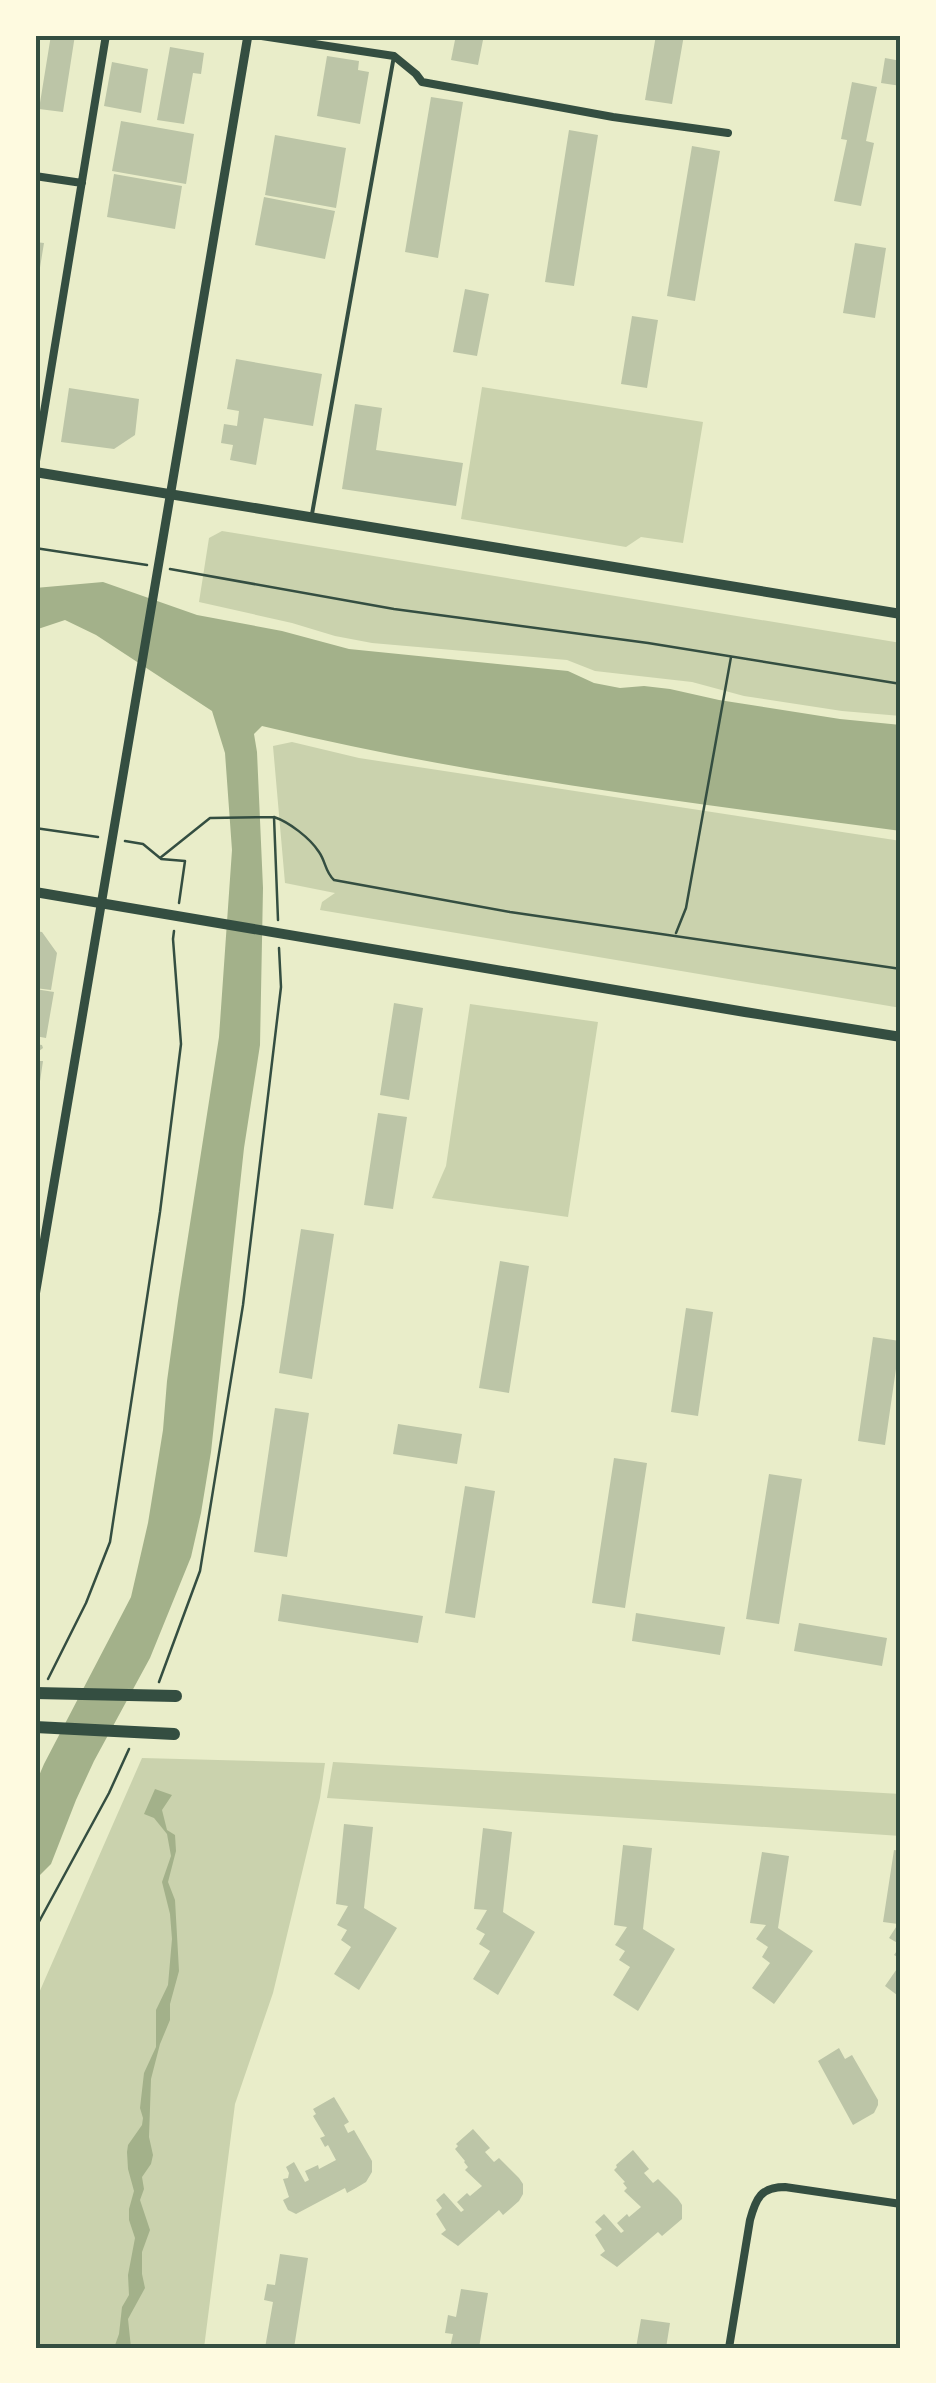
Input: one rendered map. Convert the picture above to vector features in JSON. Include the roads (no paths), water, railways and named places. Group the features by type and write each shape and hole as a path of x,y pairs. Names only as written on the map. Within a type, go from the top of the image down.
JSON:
{"highway":[{"path":"39,1690 159,1690 176,1696"},
{"path":"35,1727 138,1736 174,1734"}],"main road":[{"path":"35,470 901,614"},
{"path":"35,892 901,1037"}],"street":[{"path":"35,470 106,35"},
{"path":"35,1296 252,35 394,56 422,82 612,117 728,133"},
{"path":"35,176 82,183"},
{"path":"729,2348 750,2220 762,2193 771,2187 785,2187 901,2204"}],"lane":[{"path":"311,518 394,56"}]}
